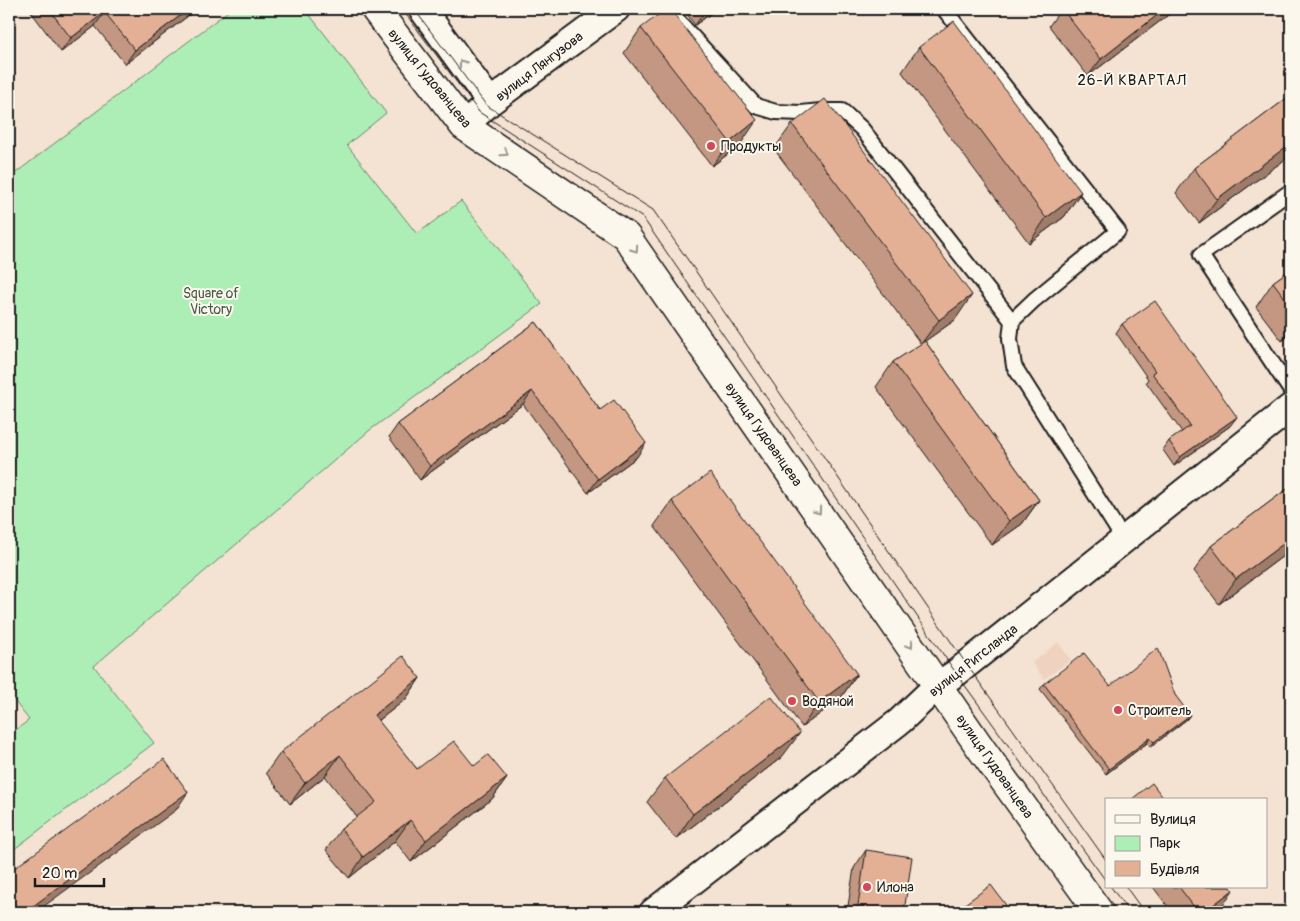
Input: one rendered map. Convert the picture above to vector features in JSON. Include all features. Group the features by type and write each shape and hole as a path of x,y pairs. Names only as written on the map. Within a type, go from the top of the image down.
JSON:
{"street":[{"name":"вулиця Гудованцева","path":"375,9 464,126 626,236 982,750 1099,912"},
{"path":"422,9 490,102"},
{"name":"вулиця Лянгузова","path":"464,126 490,102 616,9"},
{"name":"вулиця Ритсланда","path":"654,912 900,721 938,685 956,674 1291,407"}],"lane":[{"path":"667,9 756,106 776,112 842,111 849,117 862,129 1012,321"},
{"path":"944,9 1118,231 1034,300 1012,321 1010,339 1014,366 1124,540"},
{"path":"1291,191 1202,255 1291,391"}],"shaded area":[{"path":"1058,642 1071,660 1044,679 1032,663"}],"green space":[{"name":"Square of Victory","path":"231,9 305,9 386,113 347,145 417,234 461,201 542,304 370,430 94,666 154,743 9,853 9,735 29,720 9,694 9,178"}],"building":[{"path":"49,9 101,9 104,13 71,38"},
{"path":"102,9 189,9 135,50"},
{"path":"666,9 670,9 757,120 730,142 641,28"},
{"path":"1062,9 1165,9 1101,59"},
{"path":"954,21 1081,192 1046,218 919,47"},
{"path":"1291,95 1291,143 1217,199 1194,168"},
{"path":"825,99 972,295 939,320 792,124"},
{"path":"1291,269 1291,306 1273,282"},
{"path":"1155,301 1237,417 1180,457 1169,441 1190,426 1152,373 1155,371 1122,324"},
{"path":"536,322 600,410 614,400 646,443 598,479 532,391 430,466 398,424"},
{"path":"925,341 1039,500 1009,521 893,362"},
{"path":"710,473 857,674 819,702 672,501"},
{"path":"1291,486 1291,538 1236,579 1211,546"},
{"name":"Строитель","path":"1158,648 1175,695 1190,715 1154,742 1150,738 1109,769 1044,684 1084,653 1110,686"},
{"path":"403,656 420,678 374,715 417,769 454,741 474,766 488,755 507,778 426,840 410,820 363,857 341,829 376,802 340,755 305,783 281,752"},
{"path":"771,696 800,733 693,814 665,778"},
{"path":"164,759 188,792 25,912 9,912 9,872"},
{"path":"1152,783 1163,798 1133,798"},
{"path":"866,850 912,857 904,912 857,912"},
{"path":"991,885 1011,912 967,912 962,906"},
{"path":"1180,888 1232,888 1233,890 1204,912 1198,912"}],"tram line":[{"path":"402,9 479,112 643,218 956,673 1105,880"},
{"path":"414,9 486,105 653,210 967,665 1105,859"},
{"path":"1112,888 1129,912"},
{"path":"1127,888 1144,912"}],"place":[{"name":"Продукты","path":"711,146"},
{"name":"Водяной","path":"792,701"},
{"name":"Строитель","path":"1118,710"},
{"name":"Илона","path":"867,887"}],"district":[{"name":"26-Й КВАРТАЛ","path":"1132,80"}]}
